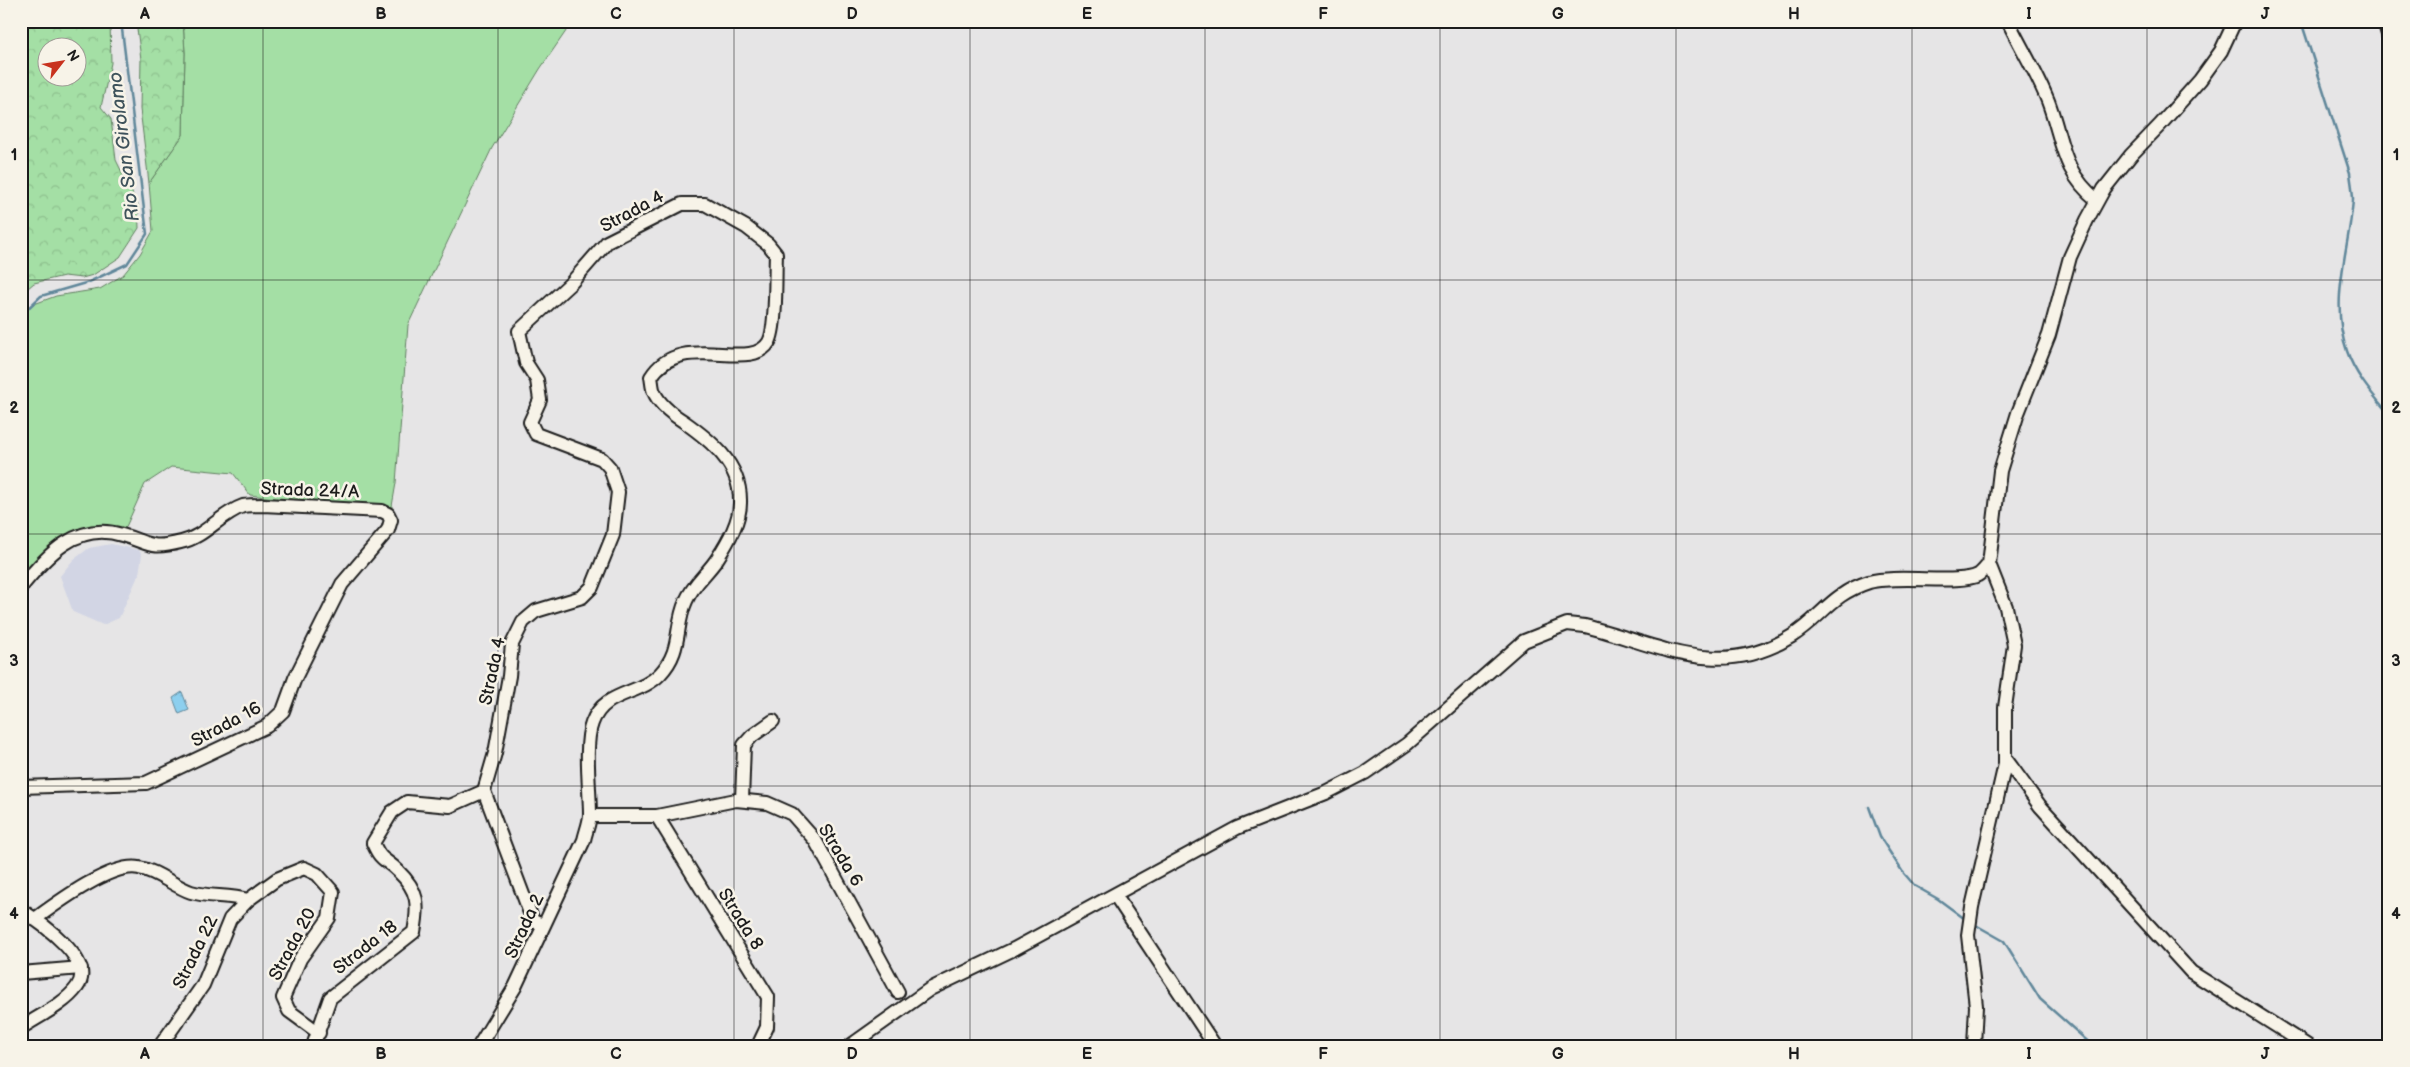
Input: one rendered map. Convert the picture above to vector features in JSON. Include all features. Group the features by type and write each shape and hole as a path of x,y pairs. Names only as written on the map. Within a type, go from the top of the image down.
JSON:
{"street":[{"path":"2008,21 2046,95 2073,176 2097,200"},
{"path":"1974,1046 1976,1006 1968,935 2005,758 2006,707 2014,645 2006,607 1989,564 2000,471 2018,413 2049,335 2070,257 2097,200 2130,155 2160,126 2200,80 2220,51 2235,21"},
{"path":"2384,21 2389,38"},
{"name":"Strada 4","path":"484,791 494,753 509,676 512,644 523,622 536,611 582,597 592,587 614,535 618,492 610,468 602,460 536,434 530,422 540,400 537,380 526,362 519,331 572,282 607,242 682,204 705,204 746,227 768,244 776,254 770,341 761,350 735,355 691,352 672,358 658,366 651,377 654,392 669,411 708,439 727,460 738,480 741,500 737,523 717,559 697,581 686,601 681,614 679,639 670,662 659,676 602,705 591,724 588,765 590,816"},
{"name":"Strada 24/A","path":"21,587 53,552 74,536 97,531 121,534 153,547 182,542 198,536 222,516 244,506 382,511 390,517"},
{"name":"Strada 16","path":"21,787 146,782 267,726 283,711 295,678 342,584 390,527 390,517"},
{"path":"850,1046 930,989 1014,950 1237,828 1326,793 1364,773 1407,744 1524,641 1549,630 1567,624 1585,626 1686,656 1705,659 1726,657 1759,651 1774,646 1794,635 1842,592 1870,582 1897,578 1962,578 1978,575 1989,564"},
{"path":"742,800 744,745 747,740 773,721"},
{"path":"2005,758 2040,806 2191,972 2308,1046"},
{"path":"484,791 533,921 543,925"},
{"name":"Strada 18","path":"313,1046 330,998 414,932 419,909 417,897 399,871 379,857 373,843 392,812 407,802 450,806 484,791"},
{"name":"Strada 6","path":"590,816 657,816 742,800 767,803 792,814 815,840 898,992"},
{"name":"Strada 2","path":"479,1046 515,987 584,840 590,816"},
{"name":"Strada 8","path":"657,816 768,997 767,1027 758,1046"},
{"path":"35,919 70,894 108,873 138,867 153,872 172,884 192,892 229,895 248,900"},
{"name":"Strada 20","path":"248,900 278,878 304,868 317,874 333,892 329,918 300,958 283,998 289,1011 319,1033"},
{"path":"1115,895 1215,1046"},
{"name":"Strada 22","path":"160,1046 203,985 230,919 248,900"},
{"path":"21,910 35,919 72,952 81,968 82,979 78,987 67,997 21,1028"},
{"path":"21,974 81,968"}],"shaded area":[{"path":"111,544 139,550 142,555 139,574 119,618 103,625 73,612 60,576 73,560 89,548"}],"green space":[{"path":"21,21 110,21 111,63 101,107 111,119 116,160 138,205 139,228 120,257 93,275 82,278 64,276 34,283 21,294"},
{"path":"136,21 183,21 185,53 183,135 149,183 140,109 141,59"},
{"path":"183,21 573,21 540,69 492,148 408,325 396,483 391,512 250,495 233,473 171,467 145,484 125,529 90,528 65,538 21,582 21,312 26,307 56,296 100,289 123,275 140,254 153,231 149,183 183,135 185,53"}],"water":[{"path":"182,692 189,710 179,714 173,698"}],"waterway":[{"name":"Rio San Girolamo","path":"21,315 41,296 89,282 127,264 147,234 121,21"},
{"path":"2301,21 2350,173 2352,186 2351,219 2340,294 2342,332 2350,360 2365,384 2389,414"},
{"path":"1869,807 1880,837 1902,871 1915,886 1938,899 1965,919"},
{"path":"1974,924 2004,941 2040,999 2093,1046"}]}
